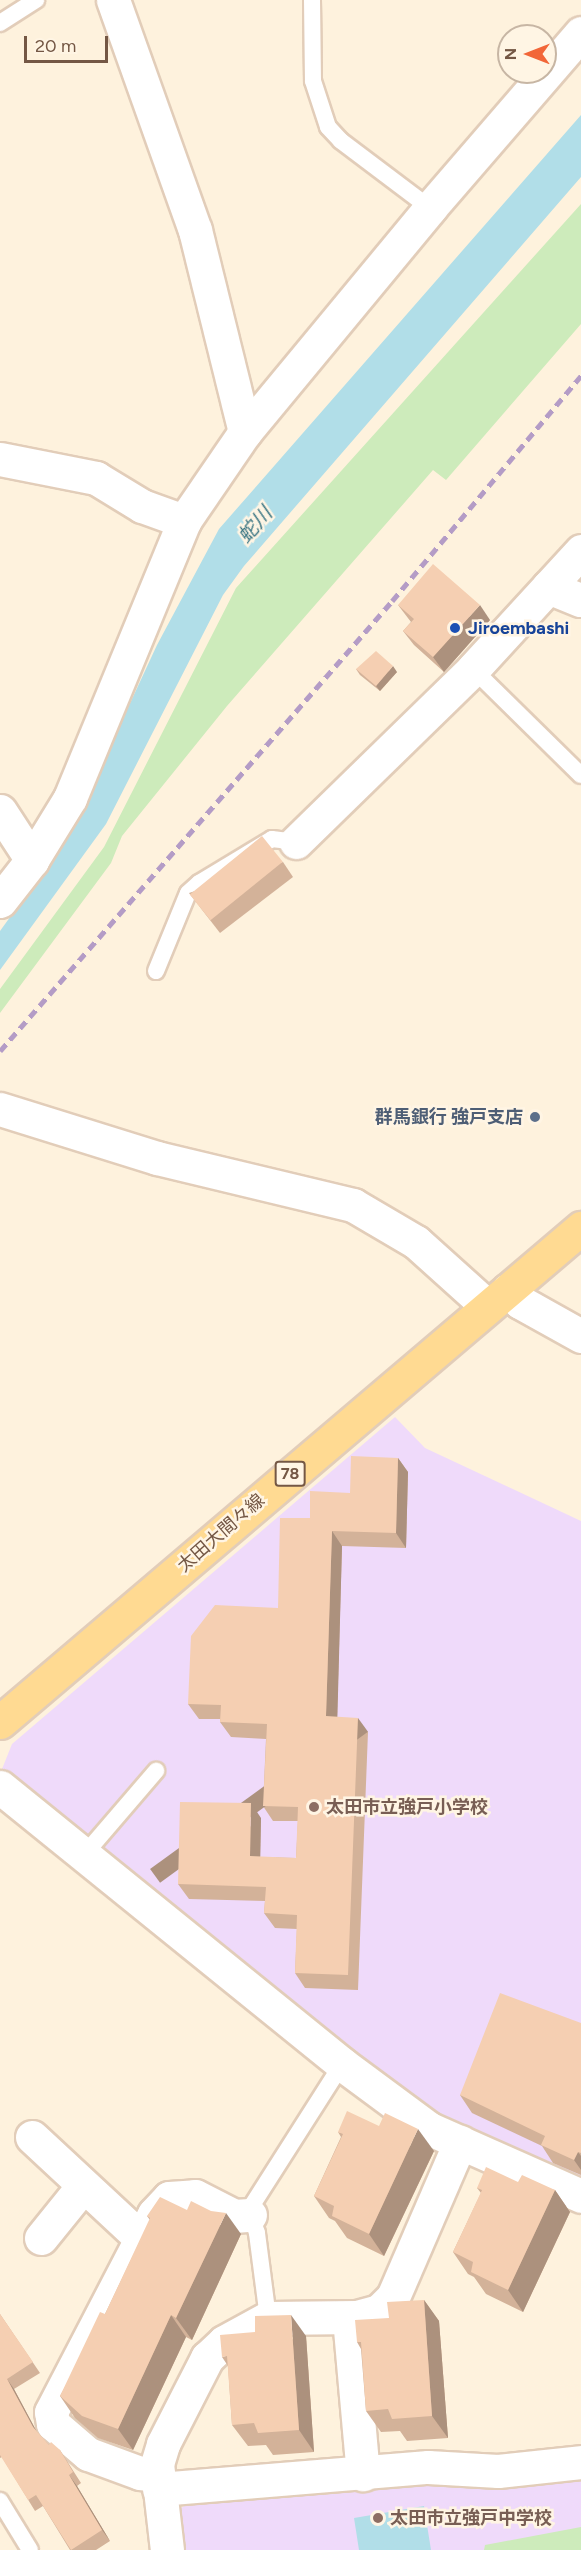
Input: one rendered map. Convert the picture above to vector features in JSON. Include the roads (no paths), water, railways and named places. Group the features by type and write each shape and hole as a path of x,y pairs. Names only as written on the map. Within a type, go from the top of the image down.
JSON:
{"main road":[{"name":"太田大間々線","path":"0,1722 581,1228"}],"street":[{"path":"113,0 195,230 245,432"},
{"path":"0,901 32,860 78,780 184,521 245,432 430,208 581,33"},
{"path":"0,459 96,478 142,506 184,521"},
{"path":"296,842 472,669 581,551"},
{"path":"548,586 581,600"},
{"path":"0,811 32,860"},
{"path":"0,1109 157,1158 353,1205 416,1242 497,1298 520,1302 581,1336"},
{"path":"0,1787 342,2064 430,2129 581,2196"},
{"path":"32,2137 143,2240"},
{"path":"167,2550 159,2482 163,2444 207,2358 224,2342 268,2318 349,2318 379,2311 393,2298 460,2142"},
{"path":"41,2238 83,2186"},
{"path":"250,2215 234,2216 195,2196 169,2198 154,2214 143,2240 51,2412 53,2424 88,2454 159,2482 363,2474 428,2467 498,2471 581,2462"},
{"path":"349,2318 363,2474"}],"lane":[{"path":"0,23 36,0"},
{"path":"312,0 313,81 328,127 341,141 430,208"},
{"path":"472,669 581,775"},
{"path":"156,971 188,893 199,883 272,839 296,842"},
{"path":"84,1855 156,1771"},
{"path":"268,2318 262,2296 258,2243 249,2210 342,2064"},
{"path":"0,2501 30,2550"}],"water":[{"name":"蛇川","path":"581,115 581,177 244,566 223,595 106,824 0,970 0,931 52,859 81,809 157,645 219,529"},
{"path":"424,2506 431,2550 359,2550 354,2518"}],"railway":[{"path":"0,1051 392,601 581,376"}],"place":[{"name":"Jiroembashi","path":"455,628"},
{"name":"群馬銀行 強戸支店","path":"535,1117"},
{"name":"太田市立強戸小学校","path":"314,1807"},
{"name":"太田市立強戸中学校","path":"378,2518"}]}
